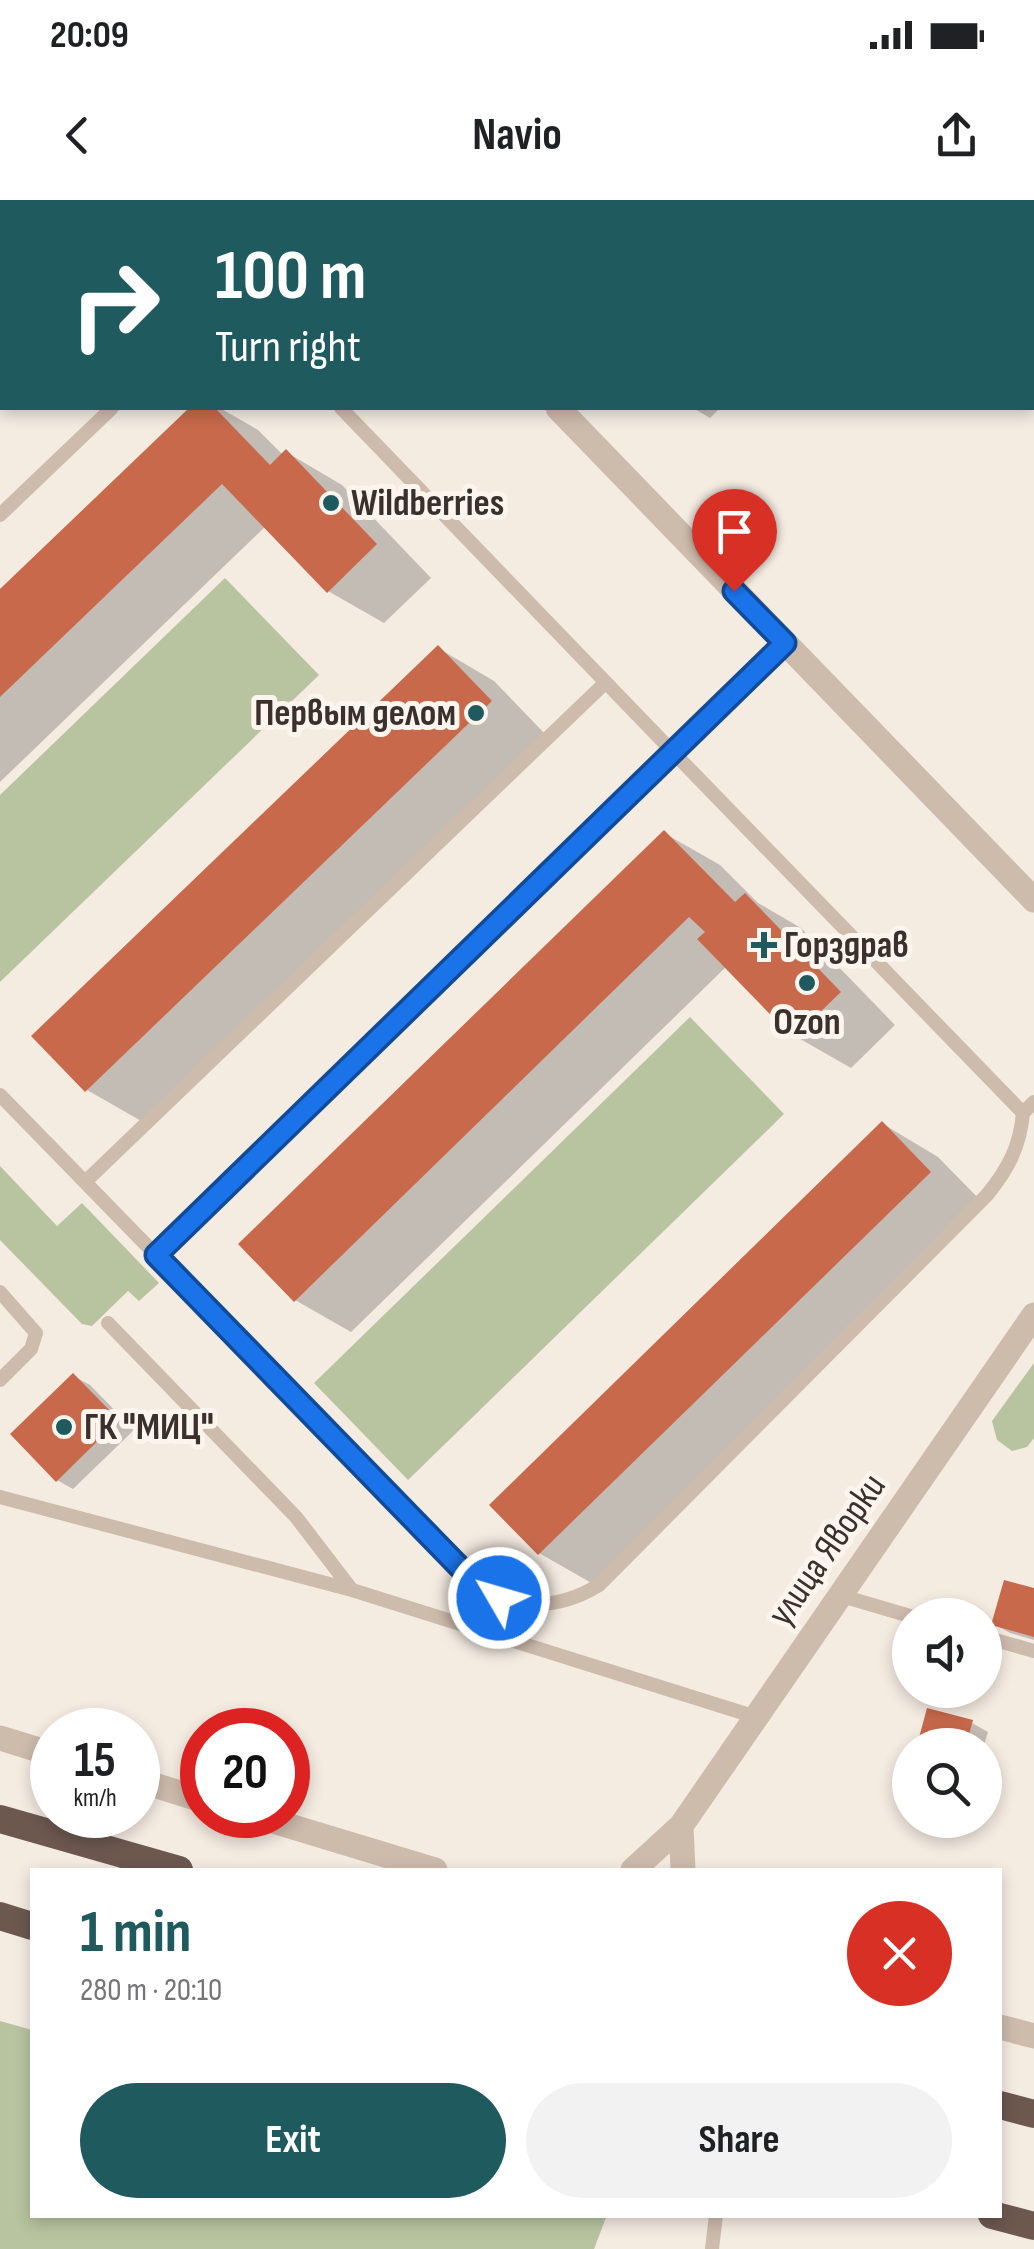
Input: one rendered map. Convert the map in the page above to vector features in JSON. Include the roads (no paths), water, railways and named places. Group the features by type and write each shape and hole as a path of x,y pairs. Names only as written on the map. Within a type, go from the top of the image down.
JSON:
{"highway":[{"path":"0,1819 172,1868"},
{"path":"0,1916 30,1925"},
{"path":"1002,2106 1034,2114"},
{"path":"1002,2218 1034,2226"}],"street":[{"path":"560,410 1034,900"},
{"name":"улица Яворки","path":"635,1868 681,1826 1034,1315"},
{"path":"0,1738 30,1747"},
{"path":"681,1826 683,1868"},
{"path":"310,1832 428,1868"},
{"path":"1002,2028 1034,2036"}],"lane":[{"path":"0,515 110,410"},
{"path":"0,1095 478,1586 521,1604 562,1603 600,1585 987,1196 1008,1168 1029,1108 605,683 343,410"},
{"path":"156,1255 785,643"},
{"path":"85,1182 605,683"},
{"path":"0,1292 36,1333 31,1350 0,1380"},
{"path":"108,1324 296,1517 352,1590"},
{"path":"0,1497 352,1590 756,1718"},
{"path":"842,1596 892,1611"},
{"path":"1002,1642 1034,1650"},
{"path":"712,2249 716,2218"}],"place":[{"name":"Wildberries","path":"331,503"},
{"name":"Первым делом","path":"476,713"},
{"name":"Горздрав","path":"764,945"},
{"name":"Ozon","path":"807,983"},
{"name":"ГК \"МИЦ\"","path":"64,1427"}]}
